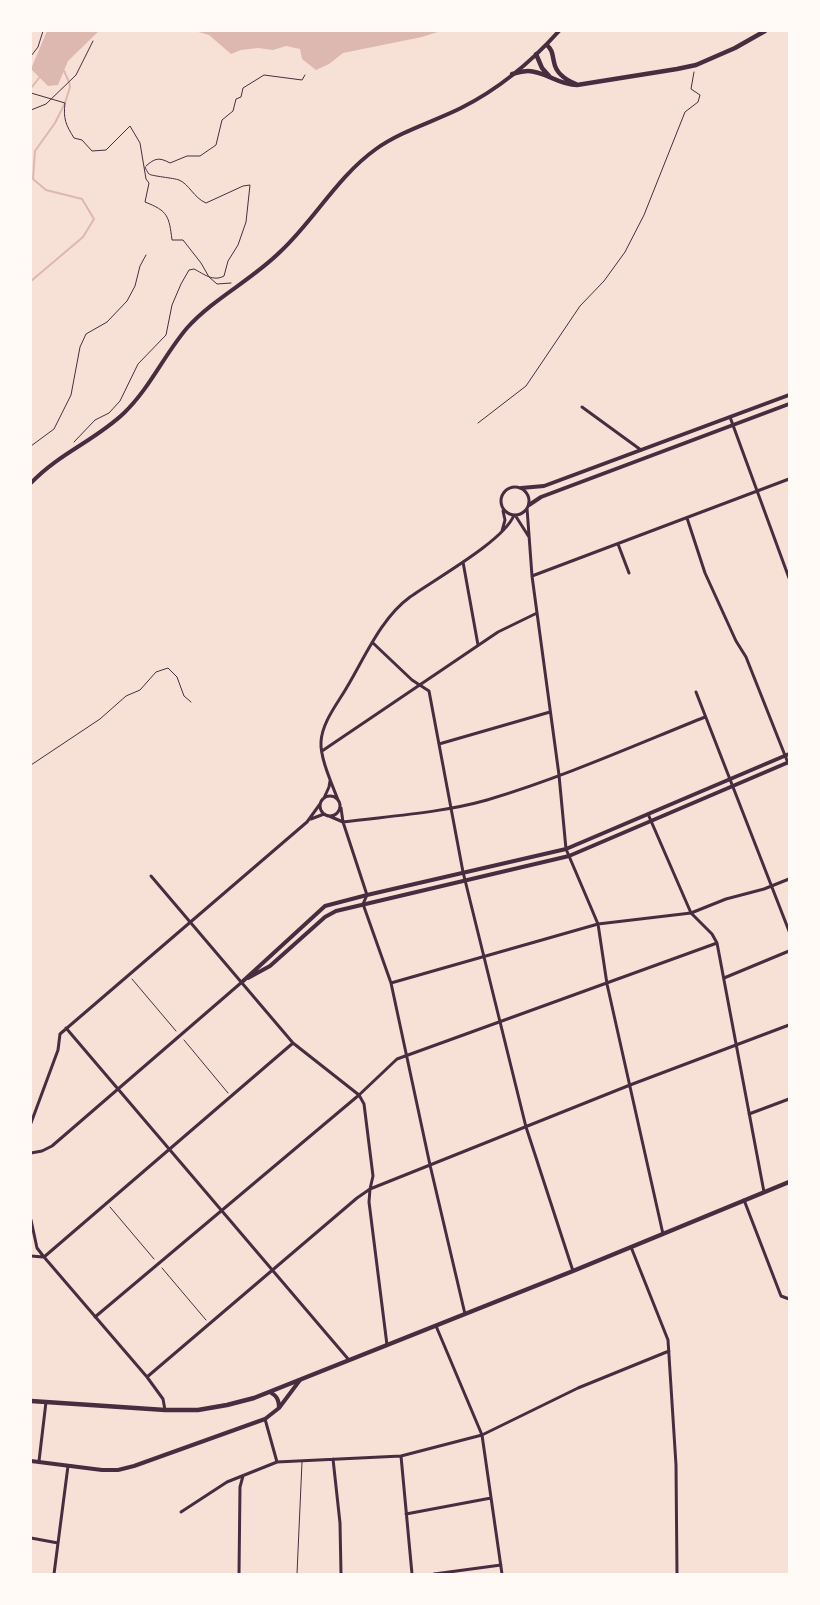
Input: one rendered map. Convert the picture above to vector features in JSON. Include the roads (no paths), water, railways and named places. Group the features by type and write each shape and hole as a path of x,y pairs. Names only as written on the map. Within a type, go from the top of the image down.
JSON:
{"main road":[{"path":"31,484 50,465 123,414 144,390 187,328 202,314 278,255 343,178 359,163 390,140 470,103 512,74 546,45 559,31"},
{"path":"512,74 528,71 552,78 561,83 577,85 677,69 696,65 735,48 764,31"},
{"path":"546,45 554,54 555,67 560,74 568,81 577,85"},
{"path":"536,54 542,68 552,78"},
{"path":"521,488 544,486 789,395"},
{"path":"528,507 541,497 789,404"},
{"path":"242,982 326,906 566,849 787,755"},
{"path":"242,982 270,966 330,913 569,856 789,763"},
{"path":"31,1401 165,1410 198,1410 227,1406 270,1392 436,1326 789,1182"},
{"path":"31,1461 102,1470 118,1470 265,1419 279,1408 300,1380"},
{"path":"270,1392 276,1395 279,1408"}],"street":[{"path":"582,407 640,450"},
{"path":"730,417 789,578"},
{"path":"532,576 789,479"},
{"path":"502,532 505,520 501,500 504,491 512,487 521,488 529,497 529,538 532,576 559,775 566,849 598,924 607,984 663,1234"},
{"path":"502,508 506,512 515,515 521,514 528,507"},
{"path":"465,1314 405,1055 391,983 363,904 367,895 343,822 341,808 330,778 321,744 324,728 372,643 391,616 408,598 463,562 502,532 515,515"},
{"path":"515,515 529,538"},
{"path":"687,518 705,573 736,641 746,658 789,763"},
{"path":"618,544 629,573"},
{"path":"463,562 478,646"},
{"path":"322,751 498,632 537,613"},
{"path":"372,643 412,680 429,691 465,881 526,1127 573,1271"},
{"path":"696,692 789,931"},
{"path":"439,744 550,712"},
{"path":"320,804 324,814 343,822 451,808 486,800 559,775 705,717"},
{"path":"31,1123 58,1050 60,1034 307,822 330,787 330,778"},
{"path":"324,798 332,796 338,800"},
{"path":"329,816 336,814 341,808"},
{"path":"307,822 324,814"},
{"path":"648,814 691,913 712,934 717,943 764,1192"},
{"path":"151,876 293,1043 359,1095 364,1104 373,1176 369,1202 387,1345"},
{"path":"391,983 598,924 691,913 726,899 789,879"},
{"path":"95,1316 359,1095 389,1066 405,1055 717,943"},
{"path":"724,978 789,952"},
{"path":"31,1153 42,1151 52,1146 242,982"},
{"path":"147,1377 356,1198 370,1189 630,1085 789,1025"},
{"path":"66,1028 348,1360"},
{"path":"31,1256 44,1257 293,1043"},
{"path":"749,1114 789,1099"},
{"path":"744,1200 781,1296 789,1299"},
{"path":"31,1220 37,1248 147,1377 163,1398 165,1410"},
{"path":"631,1247 665,1330 669,1351 676,1465 676,1574"},
{"path":"436,1326 482,1435 502,1574"},
{"path":"181,1512 227,1482 277,1462 401,1456 482,1435 578,1388 669,1351"},
{"path":"39,1461 46,1402"},
{"path":"265,1419 277,1462"},
{"path":"401,1456 412,1574"},
{"path":"332,1459 340,1523 341,1574"},
{"path":"54,1574 68,1465"},
{"path":"239,1574 240,1487 244,1475"},
{"path":"406,1514 491,1498"},
{"path":"31,1538 58,1543"},
{"path":"434,1574 501,1565"}],"lane":[{"path":"297,1574 302,1462"}],"waterway":[{"path":"31,281 83,237 94,219 82,199 46,190 33,179 35,151 55,123 65,103 70,87 64,71"},
{"path":"31,88 39,78"}]}
